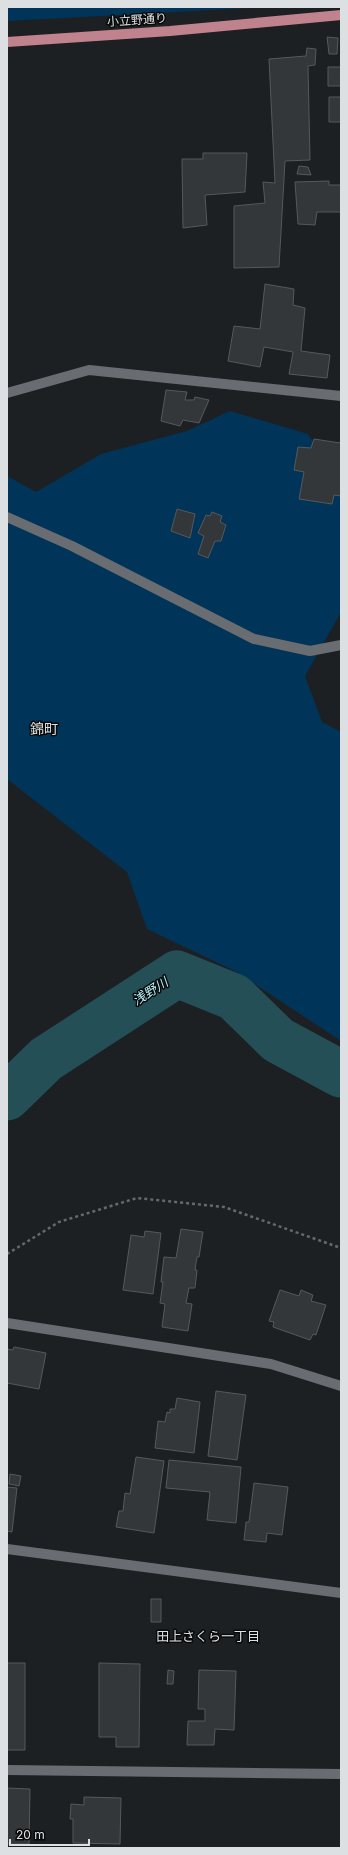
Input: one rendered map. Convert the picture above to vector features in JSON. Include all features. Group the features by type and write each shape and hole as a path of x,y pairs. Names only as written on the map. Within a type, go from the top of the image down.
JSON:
{"main road":[{"name":"小立野通り","path":"7,42 170,31 341,15"}],"street":[{"path":"7,393 89,370 341,396"},
{"path":"7,517 72,546 254,639 310,651 341,645"},
{"path":"7,1323 271,1364 341,1386"},
{"path":"7,1549 341,1593"},
{"path":"7,1770 341,1774"}],"path":[{"path":"7,1254 59,1222 137,1198 224,1207 341,1248"}],"shaded area":[{"path":"7,7 271,7 7,21"},
{"path":"230,411 308,434 341,486 341,612 305,676 322,722 341,732 341,1041 235,971 147,929 127,872 7,779 7,476 36,492 101,454 187,431"}],"building":[{"path":"327,37 338,38 337,54 329,54"},
{"path":"307,48 316,49 315,65 308,66 310,160 285,161 279,267 234,268 234,206 265,203 263,182 275,183 269,59 306,56"},
{"path":"328,67 341,67 341,86 328,86"},
{"path":"329,97 341,97 341,122 329,122"},
{"path":"203,153 247,153 245,192 205,195 207,225 183,228 182,159 203,159"},
{"path":"299,166 308,167 311,175 297,174"},
{"path":"329,181 329,185 341,185 341,212 317,212 315,225 298,224 295,182"},
{"path":"265,284 294,289 293,305 305,308 301,351 330,355 327,378 289,374 293,352 264,347 260,367 228,361 234,326 260,329"},
{"path":"166,390 187,392 185,400 194,400 195,397 209,400 199,423 183,420 180,426 161,421"},
{"path":"314,439 340,443 341,439 341,496 334,495 332,504 299,499 304,472 294,470 298,447 311,448"},
{"path":"177,509 195,514 190,538 171,531"},
{"path":"212,512 222,516 220,522 226,525 221,541 215,541 208,558 198,554 204,536 198,533 206,515 210,516"},
{"path":"181,1229 203,1232 199,1257 197,1257 195,1270 197,1270 195,1288 189,1288 186,1303 192,1304 188,1331 162,1327 165,1304 160,1303 164,1257 176,1258"},
{"path":"145,1231 161,1233 153,1294 123,1290 131,1235 144,1237"},
{"path":"280,1290 299,1296 301,1290 313,1295 311,1301 326,1305 316,1335 313,1334 310,1340 273,1327 274,1322 269,1321"},
{"path":"14,1347 46,1353 39,1389 7,1383 7,1349 13,1350"},
{"path":"216,1391 246,1395 237,1460 208,1456"},
{"path":"177,1398 200,1402 194,1453 155,1448 158,1421 165,1422 167,1412 170,1413 170,1409 175,1409"},
{"path":"136,1457 164,1461 154,1533 116,1527 119,1511 123,1511 125,1493 130,1494"},
{"path":"169,1460 241,1467 236,1523 207,1520 210,1492 166,1488"},
{"path":"10,1474 21,1476 19,1486 9,1484"},
{"path":"254,1483 288,1487 282,1535 267,1533 266,1542 244,1540 246,1522 249,1522"},
{"path":"7,1487 17,1488 12,1532 7,1531"},
{"path":"151,1599 161,1599 161,1622 151,1622"},
{"path":"7,1663 25,1663 25,1750 7,1750"},
{"path":"99,1663 140,1664 139,1747 116,1747 116,1737 99,1737"},
{"path":"168,1670 174,1671 173,1684 167,1684"},
{"path":"199,1670 236,1671 234,1730 215,1729 214,1745 187,1745 188,1721 205,1721 205,1709 198,1709"},
{"path":"7,1788 30,1789 29,1844 7,1844"},
{"path":"84,1797 121,1798 120,1844 73,1843 73,1819 70,1819 71,1804 84,1805"}],"waterway":[{"name":"浅野川","path":"7,1097 46,1059 177,974 234,997 278,1040 341,1074"}],"district":[{"name":"錦町","path":"44,729"},
{"name":"田上さくら一丁目","path":"208,1636"}]}
